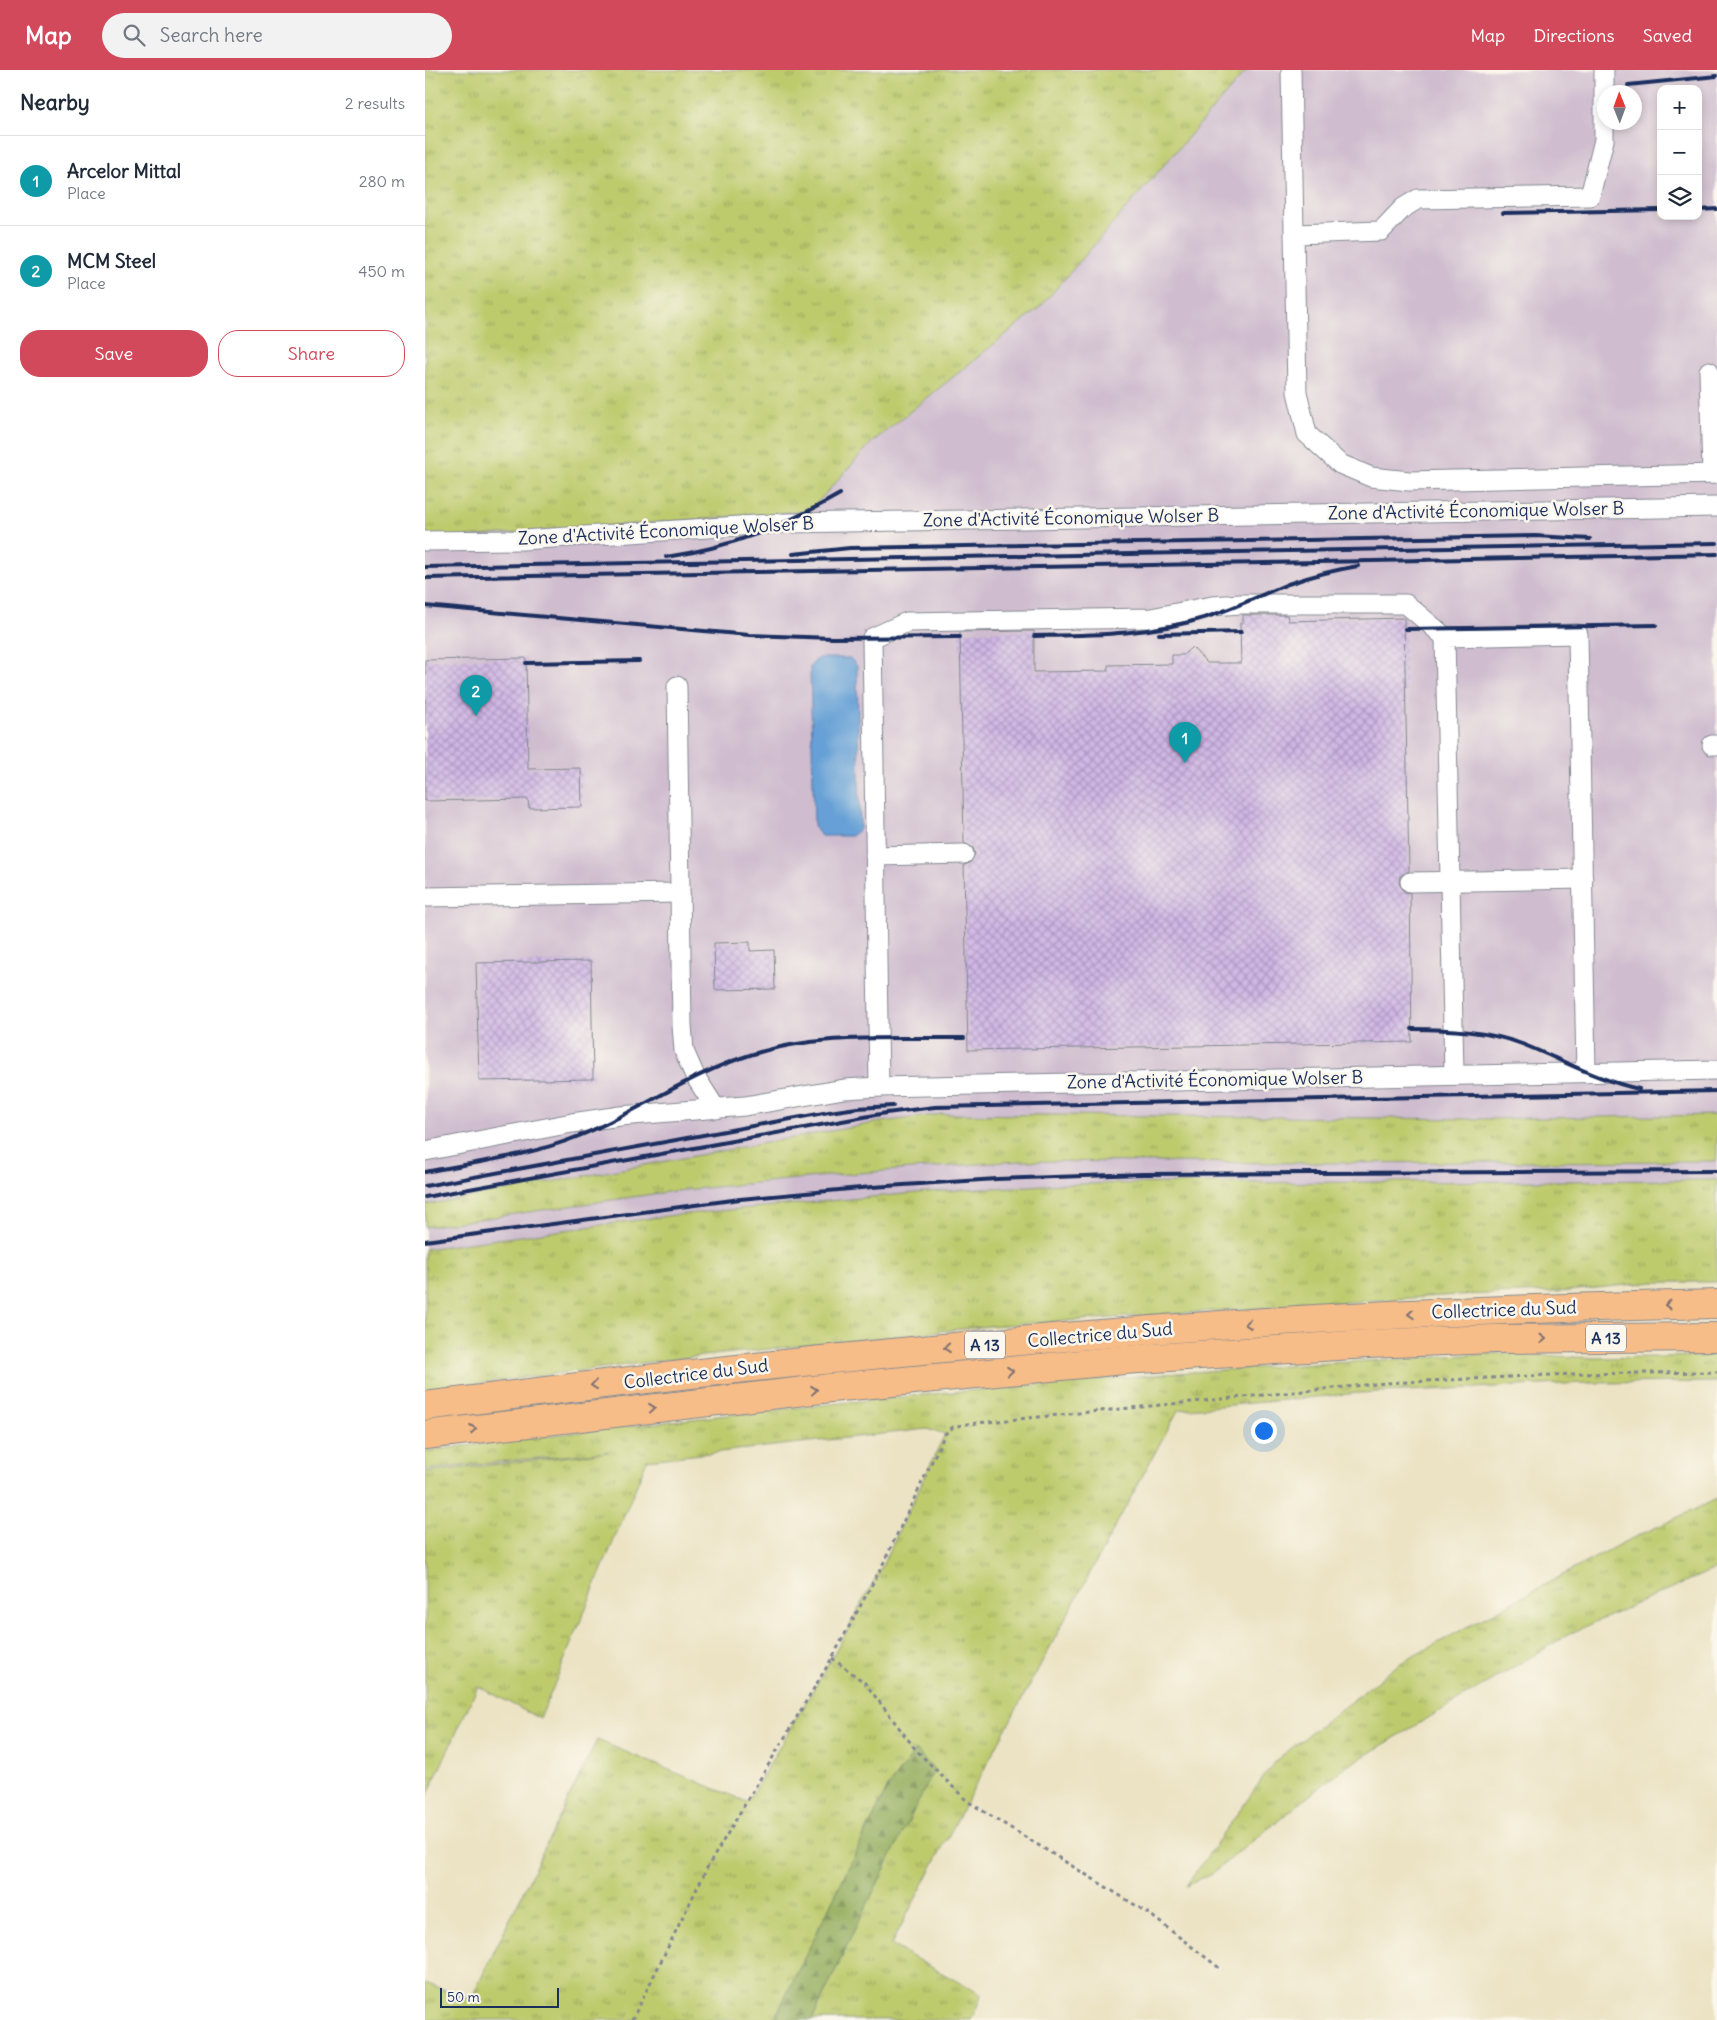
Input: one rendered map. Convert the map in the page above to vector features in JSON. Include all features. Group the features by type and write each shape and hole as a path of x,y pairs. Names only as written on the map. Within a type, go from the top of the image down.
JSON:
{"highway":[{"name":"Collectrice du Sud","path":"425,1406 815,1360 1126,1332 1364,1316 1537,1308 1717,1304"},
{"name":"Collectrice du Sud","path":"425,1435 820,1389 1124,1360 1368,1344 1495,1339 1717,1338"}],"street":[{"path":"1291,70 1297,392 1307,434 1340,464 1371,477 1409,481 1715,474 1709,371"},
{"path":"1295,234 1381,232 1403,208 1418,199 1590,196 1604,140 1603,70"},
{"name":"Zone d'Activité Économique Wolser B","path":"425,542 522,540 787,523 1717,507"},
{"path":"879,1087 872,638 907,622 1151,618 1212,606 1241,604 1406,604 1445,637 1579,634 1587,1073"},
{"path":"1445,637 1454,1075"},
{"path":"677,686 682,1025 684,1050 695,1076 716,1109"},
{"path":"875,856 964,854"},
{"path":"1409,882 1583,879"},
{"path":"425,897 680,893"},
{"name":"Zone d'Activité Économique Wolser B","path":"425,1151 591,1120 716,1109 844,1089 1717,1070"}],"path":[{"path":"632,2020 707,1868 832,1658 902,1528 945,1434 953,1426 1386,1383 1571,1374 1717,1372"},
{"path":"832,1658 865,1683 916,1750 967,1801 1147,1913 1222,1970"}],"shaded area":[{"path":"1244,70 1717,70 1717,1115 1482,1119 942,1114 875,1123 425,1205 425,525 807,493 909,413"},
{"path":"1019,1161 1301,1163 1717,1161 1717,1180 1301,1183 927,1192 675,1215 425,1249 425,1227 674,1191 858,1173"}],"green space":[{"path":"425,70 1247,70 1040,307 871,443 810,511 425,540"},
{"path":"942,1114 1482,1119 1717,1115 1717,1161 1301,1163 1019,1161 858,1173 674,1191 425,1227 425,1205 875,1123"},
{"path":"1717,1180 1717,1282 1654,1282 1558,1292 1456,1295 990,1326 674,1359 425,1390 425,1249 675,1215 927,1192 1064,1184"},
{"path":"1499,1353 1594,1358 1717,1356 1717,1382 1586,1383 1359,1393 1178,1410 891,1945 982,1995 971,2020 812,2020 852,1935 916,1750 888,1787 774,2020 425,2020 425,1983 471,1999 597,1740 747,1802 832,1658 882,1566 945,1434 927,1429 647,1460 540,1719 478,1686 425,1800 425,1472 608,1452 425,1470 425,1451 687,1419 950,1392 1172,1373"},
{"path":"1717,1499 1717,1568 1571,1633 1344,1768 1214,1872 1186,1886 1275,1761 1399,1664 1620,1544"},
{"path":"916,1750 934,1770 812,2020 774,2020 888,1787"}],"water":[{"path":"818,658 850,658 857,666 860,829 851,836 821,836 814,826 810,667"}],"building":[{"path":"1243,615 1287,615 1288,621 1404,618 1409,871 1400,876 1399,883 1404,892 1410,893 1412,1042 968,1050 964,865 970,863 975,854 973,848 964,843 960,632 1034,631 1034,672 1108,671 1108,665 1172,664 1172,655 1183,655 1192,647 1207,663 1241,663 1240,623 1243,623"},
{"path":"526,658 528,769 581,768 582,807 529,808 528,799 425,801 425,660"},
{"path":"750,942 750,951 774,950 775,989 715,990 714,943"},
{"path":"591,961 593,1079 479,1081 476,963"}],"railway":[{"path":"1628,85 1717,76"},
{"path":"1702,210 1717,209"},
{"path":"1503,213 1657,210"},
{"path":"666,557 713,548 756,534 777,526 840,494"},
{"path":"793,554 850,548 1535,536 1590,539"},
{"path":"425,567 1717,543"},
{"path":"1418,560 1717,554"},
{"path":"425,578 1425,560"},
{"path":"1034,636 1121,633 1186,623 1228,610 1297,581 1331,571 1358,566"},
{"path":"425,606 749,635 833,638 960,637"},
{"path":"1405,629 1656,625"},
{"path":"1159,634 1241,632"},
{"path":"526,663 639,661"},
{"path":"1412,1029 1468,1032 1495,1036 1522,1044 1593,1075 1639,1089"},
{"path":"425,1172 503,1158 560,1143 622,1116 706,1072 750,1055 776,1048 829,1040 964,1038"},
{"path":"425,1197 886,1113 935,1107 1717,1091"},
{"path":"425,1186 829,1112 893,1106"},
{"path":"425,1241 740,1199 872,1187 997,1179 1143,1174 1717,1171"}],"place":[{"name":"MCM Steel","path":"476,716"},
{"name":"Arcelor Mittal","path":"1185,763"}]}
